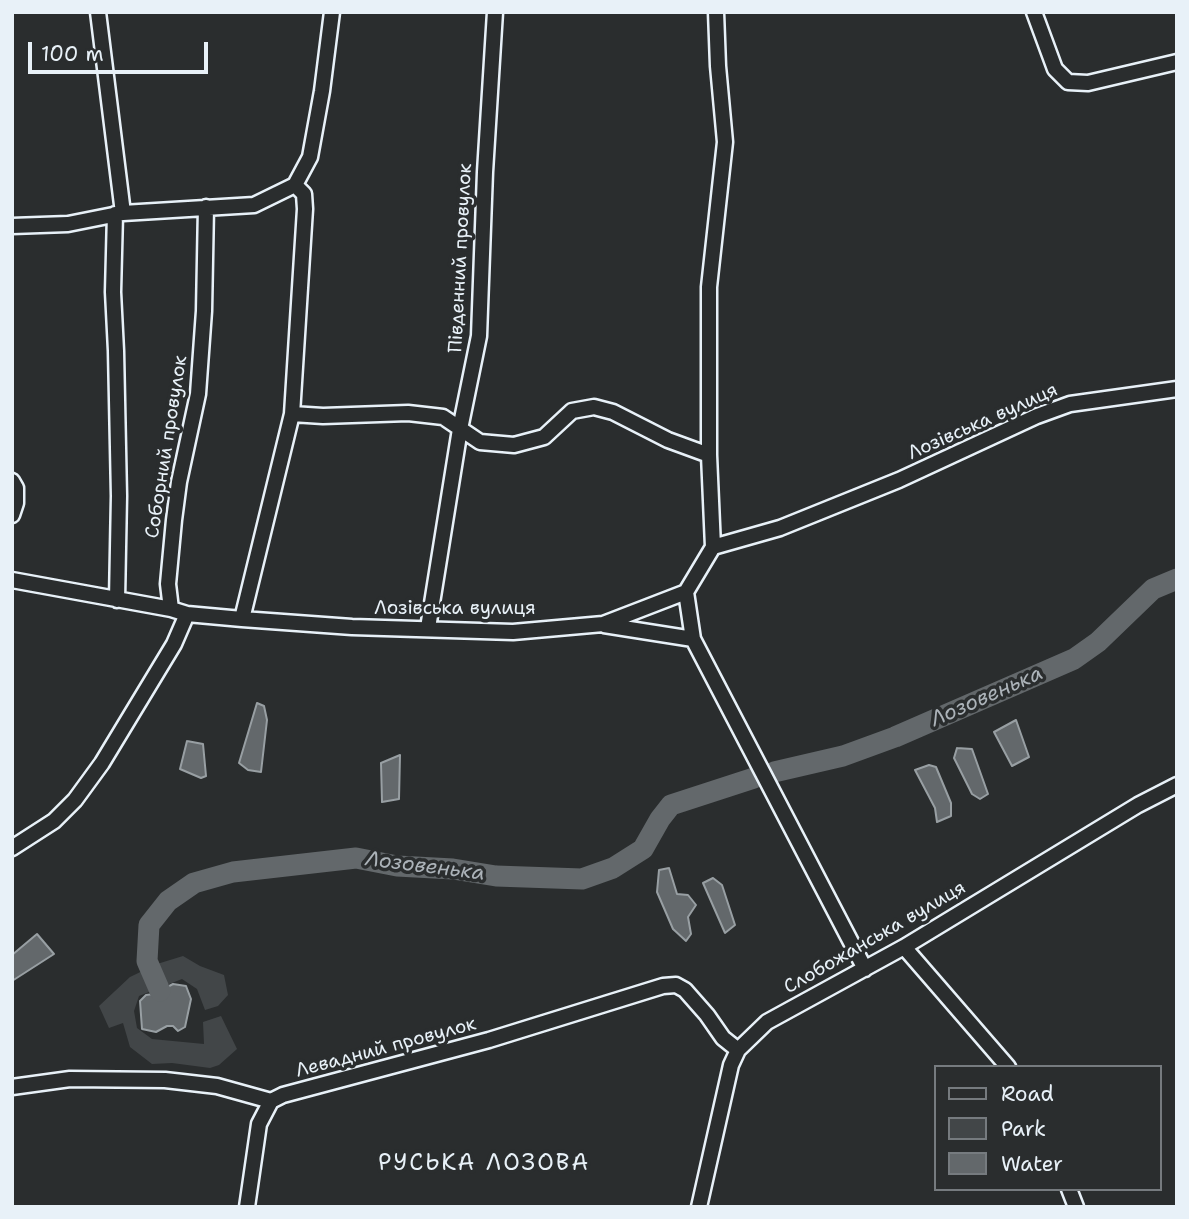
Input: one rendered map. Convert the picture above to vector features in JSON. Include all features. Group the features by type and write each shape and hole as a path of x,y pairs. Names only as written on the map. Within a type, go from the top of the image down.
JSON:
{"street":[{"path":"99,12 119,214 113,292 119,496 117,600"},
{"path":"12,226 68,224 119,214 254,205 295,185 310,157 332,12"},
{"name":"Південний провулок","path":"428,628 460,429 479,336 495,12"},
{"path":"716,12 724,142 709,287 709,456 713,547 686,592 693,639 865,969"},
{"path":"1034,12 1055,69 1069,82 1088,83 1177,62"},
{"path":"242,619 292,414 305,209 304,194 295,185"},
{"name":"Соборний провулок","path":"171,609 168,584 173,520 198,394 204,311 206,208"},
{"name":"Лозівська вулиця","path":"713,547 792,523 899,480 1037,416 1070,404 1177,389"},
{"path":"292,414 323,416 408,413 443,417 480,442 514,445 544,437 572,411 594,407 613,412 668,440 709,456"},
{"path":"12,481 16,488 16,503 12,515"},
{"name":"Лозівська вулиця","path":"12,580 187,614 352,627 513,632 603,624 686,592"},
{"path":"12,848 54,821 75,800 102,763 174,644 187,614"},
{"path":"603,624 693,639"},
{"name":"Слобожанська вулиця","path":"699,1207 731,1065 738,1050 767,1022 904,947 1138,805 1177,785"},
{"path":"904,947 1006,1065"},
{"name":"Левадний провулок","path":"271,1101 283,1095 489,1040 663,986 677,985 685,990 723,1038 738,1050"},
{"path":"12,1087 70,1079 165,1080 217,1086 271,1101 259,1124 247,1207"}],"green space":[{"path":"183,956 224,975 228,995 218,1006 205,1010 197,989 182,979 139,996 134,1011 137,1028 152,1039 204,1044 203,1022 221,1016 237,1049 219,1065 210,1068 172,1063 152,1064 130,1047 123,1023 109,1028 99,1006 130,977 157,964"}],"water":[{"path":"257,703 264,706 267,720 261,772 248,770 239,763"},
{"path":"1016,720 1029,757 1012,766 994,732"},
{"path":"187,741 203,744 206,776 201,778 180,769"},
{"path":"957,748 972,749 988,794 980,799 972,794 954,758"},
{"path":"400,755 399,799 382,802 381,763"},
{"path":"929,765 936,767 951,803 951,816 937,822 935,808 915,770"},
{"path":"669,868 677,894 688,895 696,905 688,917 691,934 686,941 673,929 657,892 659,870"},
{"path":"713,878 722,885 735,925 725,933 703,883"},
{"path":"37,934 54,954 12,981 12,955"},
{"path":"173,984 186,986 191,999 185,1027 178,1031 173,1026 156,1032 142,1029 140,1001 146,995"}],"waterway":[{"name":"Лозовенька","path":"774,772 843,756 895,737 1074,659 1098,642 1153,589 1177,579"},
{"name":"Лозовенька","path":"160,991 147,961 149,925 168,901 194,883 233,872 356,858 397,866 453,869 496,876 582,879 613,868 643,849 671,805 754,778"}],"district":[{"name":"РУСЬКА ЛОЗОВА","path":"484,1164"}]}
